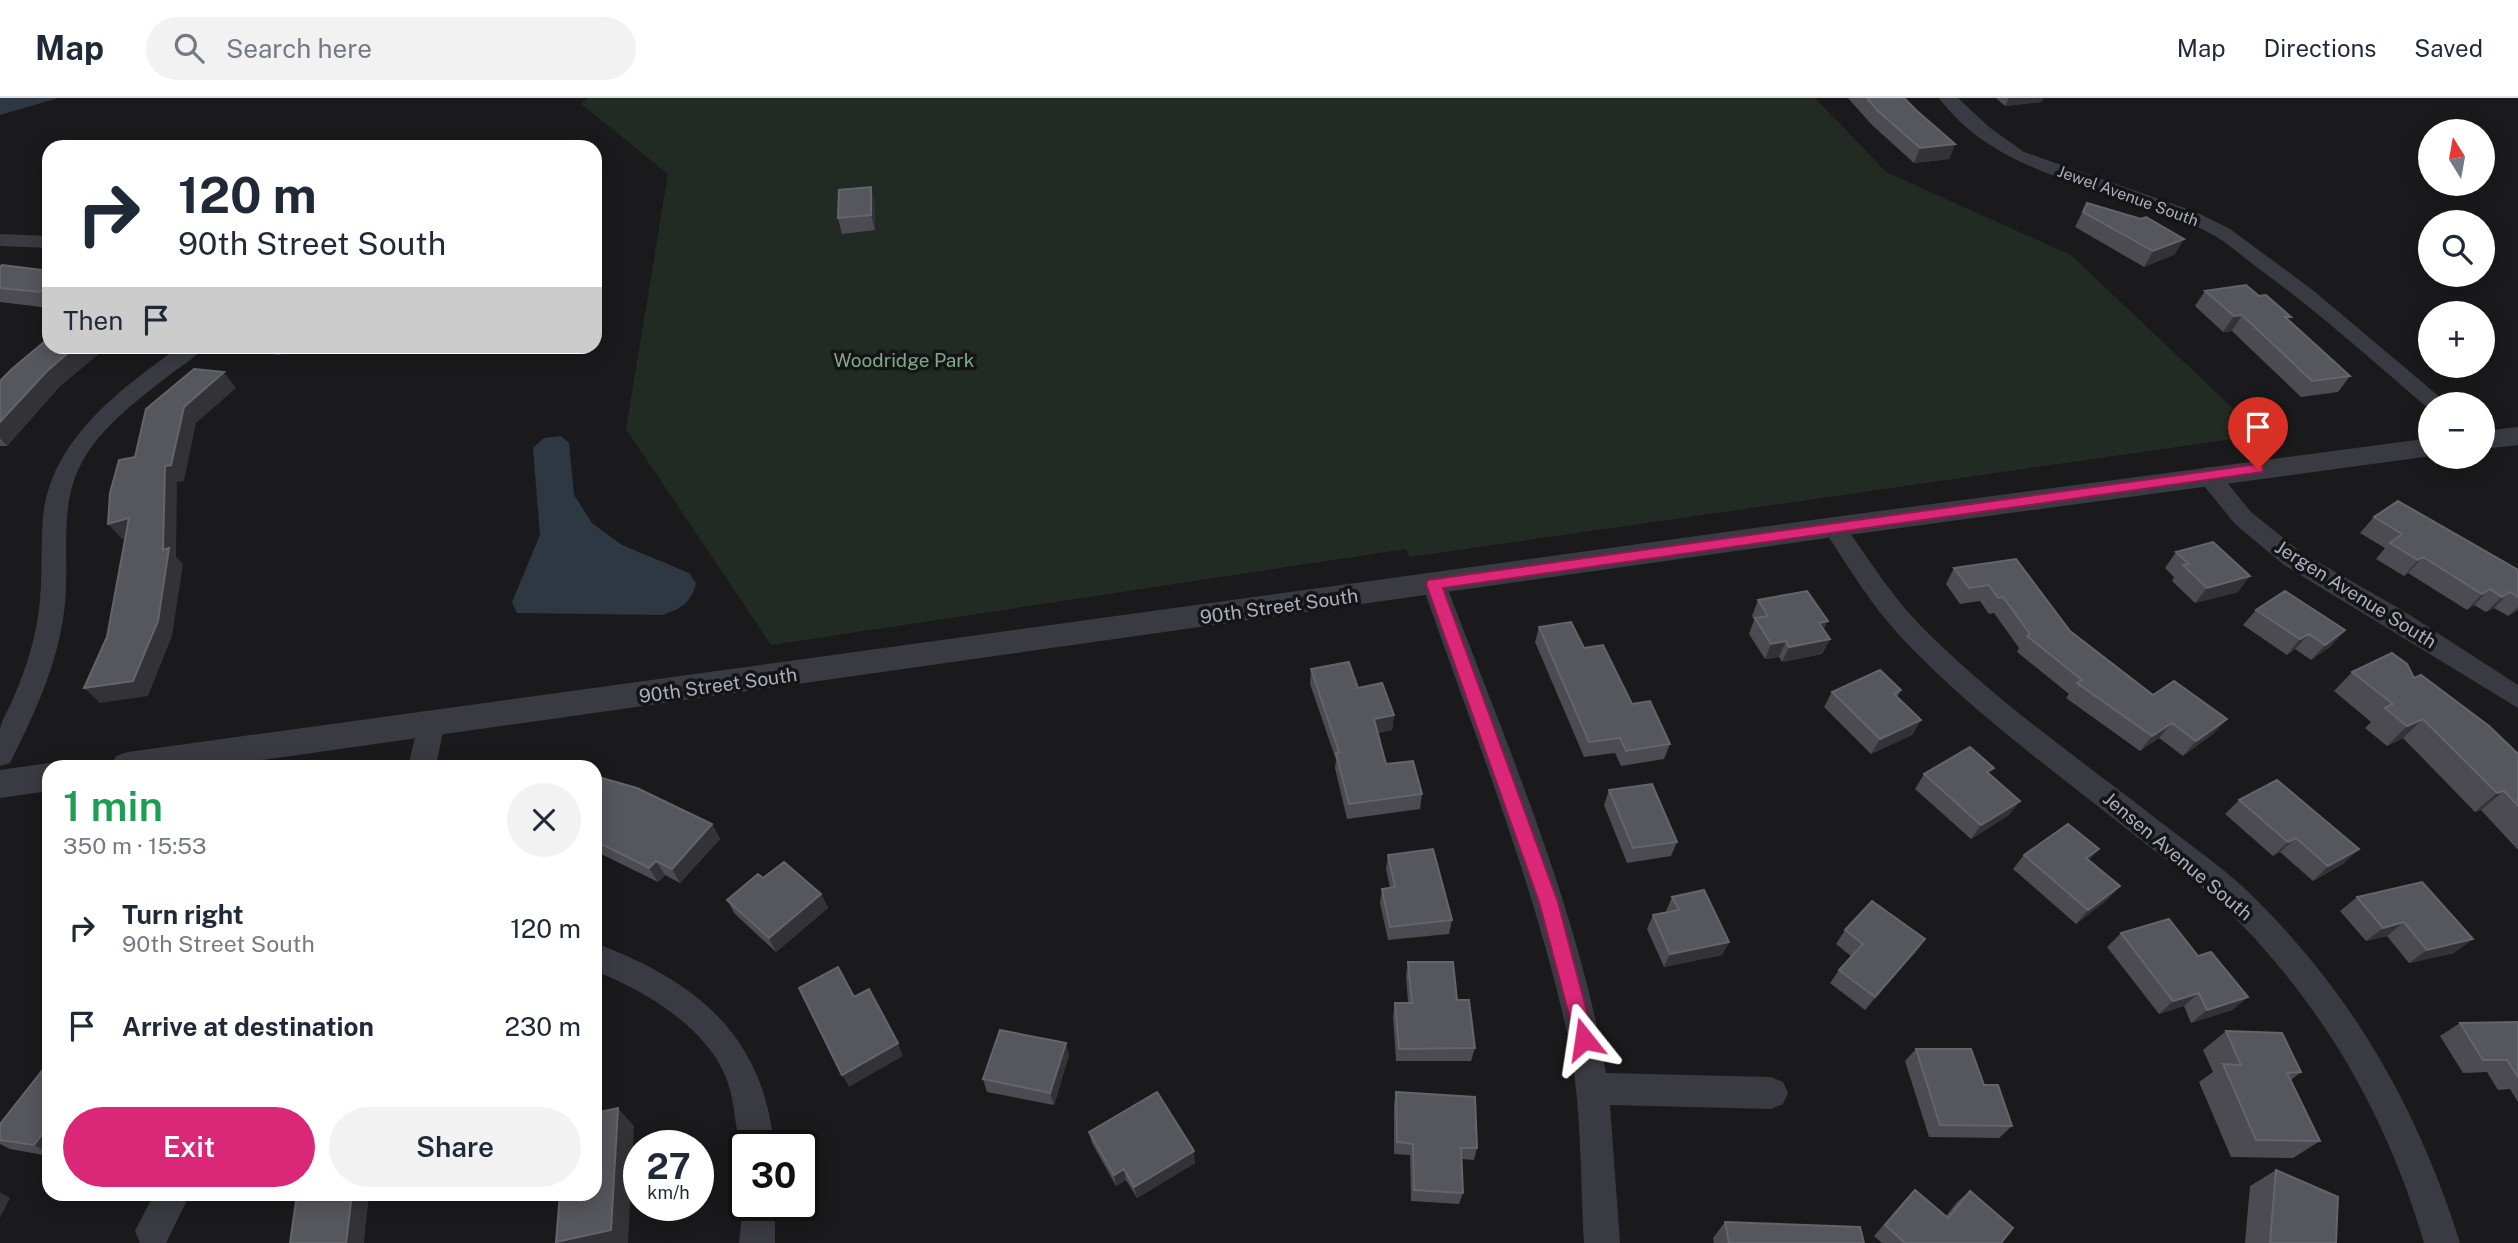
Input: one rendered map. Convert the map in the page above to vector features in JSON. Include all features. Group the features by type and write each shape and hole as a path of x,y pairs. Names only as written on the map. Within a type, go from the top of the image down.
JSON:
{"street":[{"name":"Jewel Avenue South","path":"1948,98 1983,131 2018,156 2177,211 2223,233 2307,295 2423,392"},
{"path":"0,240 42,242"},
{"path":"0,755 30,696 47,636 52,607 55,530 61,487 68,466 79,449 118,407 184,354"},
{"path":"2495,439 2518,436"},
{"name":"90th Street South","path":"173,760 2208,475 2418,449"},
{"name":"Jergen Avenue South","path":"2208,475 2243,518 2293,559 2393,617 2518,698"},
{"name":"Jensen Avenue South","path":"1834,527 1878,592 1909,628 1956,674 2230,894 2292,959 2335,1014 2373,1071 2422,1177 2442,1243"},
{"path":"1434,584 1549,902 1584,1039 1592,1089 1602,1243"},
{"path":"423,760 430,726"},
{"path":"0,783 42,778"},
{"path":"602,959 670,996 708,1027 733,1059 754,1117 755,1130"},
{"path":"1592,1089 1771,1093"},
{"path":"153,1231 169,1201"},
{"path":"757,1243 758,1221"}],"green space":[{"name":"Woodridge Park","path":"588,98 1815,98 1886,172 2071,255 2261,435 1409,557 1406,549 771,645 626,429 668,174 581,104"}],"shaded area":[{"path":"0,98 58,98 0,115"},
{"path":"561,436 569,443 574,495 592,523 622,545 689,573 696,583 684,605 662,615 517,613 512,602 540,535 533,448 544,438"}],"building":[{"path":"1867,98 1904,98 1955,144 1920,148"},
{"path":"871,187 871,215 838,218 839,190"},
{"path":"2087,203 2141,219 2146,217 2184,239 2153,251 2083,212"},
{"path":"2,265 42,270 42,290 0,288"},
{"path":"2246,285 2259,296 2266,295 2291,317 2285,317 2350,376 2312,381 2242,315 2234,316 2205,291"},
{"path":"42,344 42,354 67,354 47,371 0,422 0,381"},
{"path":"194,369 224,372 184,407 171,465 165,466 163,550 169,548 158,621 133,681 84,688 107,637 129,518 108,524 110,493 119,460 135,457 146,409"},
{"path":"2398,501 2518,570 2518,597 2510,592 2502,597 2490,589 2482,594 2423,557 2418,560 2390,543 2402,534 2374,517"},
{"path":"2213,542 2250,576 2207,588 2183,565 2189,564 2176,552"},
{"path":"2016,559 2070,631 2153,695 2174,681 2227,719 2196,741 2172,723 2152,736 2077,683 2082,680 2027,636 2030,634 2003,597 1998,598 1989,585 1969,588 1954,568"},
{"path":"1807,591 1828,621 1819,623 1830,639 1789,647 1786,641 1771,644 1755,618 1768,616 1758,600"},
{"path":"2285,591 2345,630 2325,645 2309,634 2300,639 2256,610"},
{"path":"1571,622 1584,648 1603,645 1632,704 1650,701 1670,744 1626,751 1620,738 1589,742 1539,627"},
{"path":"2392,653 2407,664 2414,678 2421,675 2489,726 2518,754 2518,806 2504,791 2497,793 2423,719 2407,726 2385,708 2393,704 2352,672"},
{"path":"1349,662 1358,688 1382,683 1394,715 1374,719 1386,764 1413,761 1422,794 1349,804 1336,753 1339,752 1311,669"},
{"path":"1880,670 1901,690 1894,694 1921,720 1880,739 1832,692"},
{"path":"1970,747 1994,768 1987,772 2020,801 1981,825 1924,774"},
{"path":"602,778 637,788 712,824 672,869 656,861 649,868 602,844"},
{"path":"2277,780 2359,849 2328,866 2296,838 2288,842 2239,800"},
{"path":"1652,784 1677,842 1633,848 1609,790"},
{"path":"2068,824 2099,849 2086,858 2120,886 2088,910 2024,855"},
{"path":"1433,849 1452,920 1390,927 1382,889 1395,887 1388,855"},
{"path":"784,862 821,894 769,938 727,900 758,874 763,878"},
{"path":"2422,882 2473,939 2427,950 2404,922 2383,928 2357,897"},
{"path":"1704,890 1729,942 1670,954 1653,915 1679,910 1672,897"},
{"path":"1872,901 1925,939 1875,997 1839,970 1863,944 1845,930"},
{"path":"2169,919 2198,956 2211,952 2248,997 2207,1010 2199,993 2173,1001 2121,933"},
{"path":"1408,962 1453,962 1457,1000 1469,1000 1475,1048 1399,1049 1395,1003 1412,1003"},
{"path":"838,967 854,997 869,989 898,1043 842,1075 799,988"},
{"path":"2518,1022 2518,1077 2507,1060 2483,1060 2460,1023"},
{"path":"1000,1030 1066,1043 1050,1093 983,1079"},
{"path":"2226,1031 2282,1033 2301,1072 2287,1073 2320,1141 2256,1140 2223,1064 2241,1065"},
{"path":"1916,1049 1971,1049 1984,1085 1998,1085 2012,1126 1940,1125"},
{"path":"42,1071 42,1134 34,1145 0,1140 0,1124"},
{"path":"1157,1092 1194,1151 1134,1187 1124,1169 1114,1175 1089,1132"},
{"path":"1396,1092 1475,1097 1477,1148 1461,1148 1463,1193 1414,1190 1413,1144 1397,1142"},
{"path":"618,1108 611,1230 556,1242 559,1201 602,1201 602,1111"},
{"path":"2276,1170 2338,1197 2336,1243 2270,1243"},
{"path":"1915,1190 1948,1218 1970,1191 2013,1228 2001,1243 1905,1243 1885,1225"},
{"path":"296,1201 351,1201 346,1243 290,1243"},
{"path":"1725,1222 1860,1227 1864,1243 1729,1243"}],"route":[{"path":"1584,1039 1549,902 1434,584 2258,469"}]}
